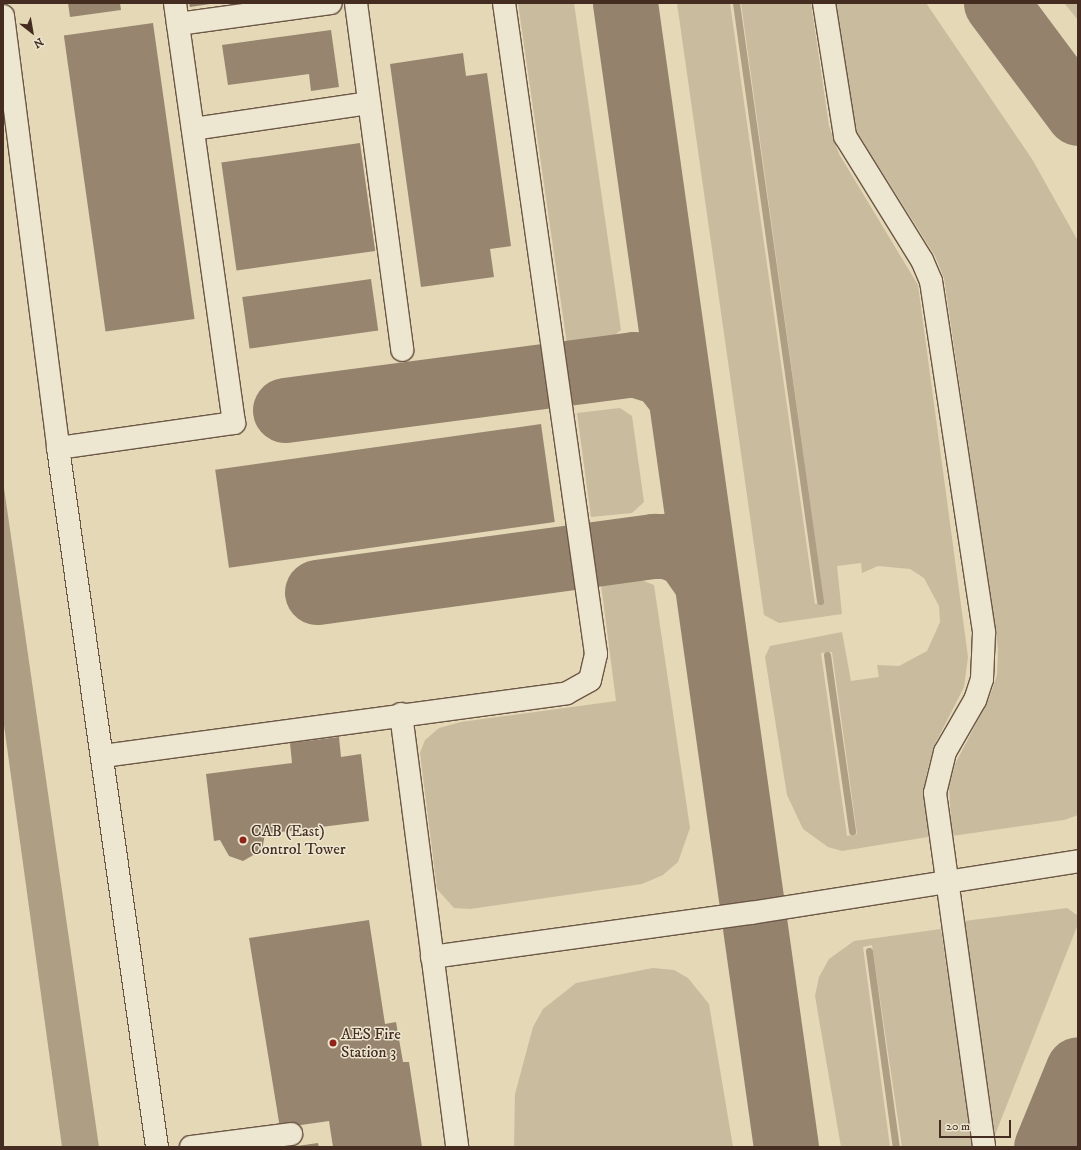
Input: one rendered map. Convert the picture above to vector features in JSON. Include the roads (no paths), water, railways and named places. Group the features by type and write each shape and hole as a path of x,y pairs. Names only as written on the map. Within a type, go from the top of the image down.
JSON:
{"lane":[{"path":"58,448 234,423 177,13 330,3"},
{"path":"356,3 402,350"},
{"path":"103,756 401,714 567,693 581,688 595,667 504,3"},
{"path":"824,3 845,136 922,260 931,281 984,633 985,659 980,686 938,771 936,814 984,1147"},
{"path":"3,16 58,448 103,756 157,1147"},
{"path":"193,129 369,103"},
{"path":"401,714 457,1147"},
{"path":"432,957 945,882 1078,861"},
{"path":"191,1147 291,1134"}],"waterway":[{"path":"736,3 820,601"},
{"path":"827,655 852,831"},
{"path":"869,951 896,1147"}],"place":[{"name":"CAB (East) Control Tower","path":"243,840"},
{"name":"AES Fire Station 3","path":"333,1043"}]}
